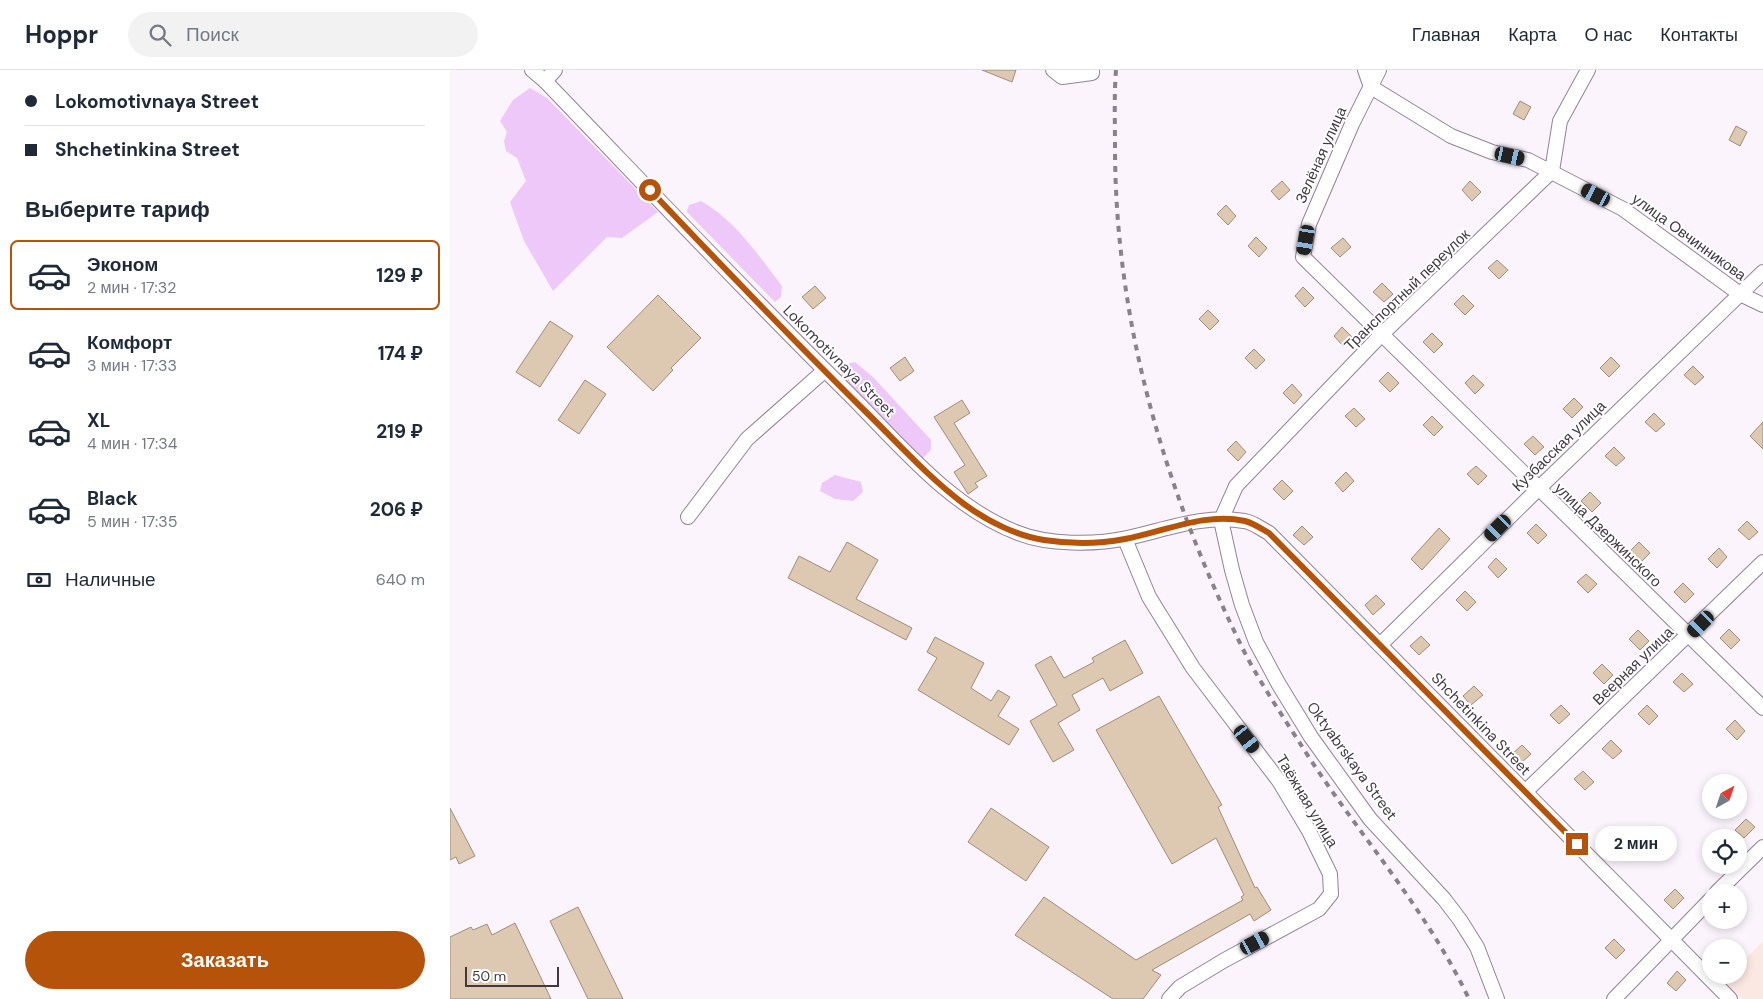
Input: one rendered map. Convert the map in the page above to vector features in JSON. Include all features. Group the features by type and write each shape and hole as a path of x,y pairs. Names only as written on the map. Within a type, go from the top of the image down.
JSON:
{"street":[{"name":"Lokomotivnaya Street","path":"532,70 545,81 824,371 940,484 965,505 994,522 1020,534 1044,540 1095,543 1125,539 1186,523"},
{"path":"545,81 555,70"},
{"path":"1053,70 1062,77 1092,73 1092,70"},
{"path":"1365,70 1371,87"},
{"name":"Зелёная улица","path":"1303,257 1308,224 1352,124 1379,70"},
{"path":"1552,172 1560,121 1588,70"},
{"name":"улица Овчинникова","path":"1371,87 1451,136 1492,152 1528,160 1623,209 1740,294 1763,305"},
{"name":"Транспортный переулок","path":"1222,520 1236,486 1381,335 1552,172"},
{"name":"улица Дзержинского","path":"1303,257 1763,708"},
{"name":"Кузбасская улица","path":"1380,644 1763,272"},
{"path":"688,517 747,439 824,371"},
{"name":"Shchetinkina Street","path":"1186,523 1222,520 1246,521 1269,533 1730,999"},
{"name":"Oktyabrskaya Street","path":"1222,520 1232,570 1242,605 1256,642 1278,683 1311,737 1370,819 1444,899 1460,920 1476,947 1497,999"},
{"name":"Таёжная улица","path":"1125,539 1149,597 1192,668 1279,781 1309,831 1330,874 1331,894 1319,909 1223,961 1180,987 1169,999"},
{"name":"Веерная улица","path":"1525,792 1763,562"},
{"path":"1725,884 1763,846"},
{"path":"1614,999 1702,907"}],"shaded area":[{"path":"530,88 547,98 658,212 622,238 607,237 553,291 524,241 510,202 526,181 517,158 506,151 504,141 507,132 500,121 513,100"},
{"path":"701,201 736,228 782,286 781,297 775,302 687,212 689,205"},
{"path":"855,362 874,378 931,440 931,450 918,463 839,385 843,365"},
{"path":"835,475 861,482 863,492 853,501 835,499 820,491 822,483"},
{"path":"1763,941 1763,999 1742,999 1726,984 1747,984 1747,958"}],"building":[{"path":"982,70 1016,70 1012,82"},
{"path":"1520,101 1531,107 1524,120 1513,114"},
{"path":"1736,126 1747,132 1740,146 1729,140"},
{"path":"1282,181 1290,190 1279,200 1271,191"},
{"path":"1470,181 1481,192 1472,201 1462,190"},
{"path":"1226,205 1236,216 1228,225 1217,214"},
{"path":"1256,237 1267,248 1259,257 1248,246"},
{"path":"1343,238 1351,247 1340,257 1331,248"},
{"path":"1497,260 1508,270 1499,279 1488,268"},
{"path":"1382,283 1393,294 1384,302 1373,292"},
{"path":"815,286 826,298 813,309 802,297"},
{"path":"1303,287 1314,298 1305,307 1295,296"},
{"path":"658,295 701,338 671,368 673,370 653,391 607,347"},
{"path":"1463,295 1474,306 1465,315 1454,304"},
{"path":"1208,310 1219,321 1210,330 1199,319"},
{"path":"550,321 573,336 540,387 516,372"},
{"path":"1342,327 1353,338 1344,347 1334,336"},
{"path":"1432,333 1443,344 1434,353 1423,342"},
{"path":"1254,349 1265,360 1256,369 1245,358"},
{"path":"905,357 914,371 900,381 890,368"},
{"path":"1611,357 1620,366 1609,377 1600,368"},
{"path":"1693,366 1704,377 1695,385 1684,375"},
{"path":"1388,372 1399,383 1390,392 1379,381"},
{"path":"1473,375 1484,385 1475,394 1465,383"},
{"path":"585,380 606,394 579,434 558,420"},
{"path":"1292,384 1302,395 1294,404 1283,393"},
{"path":"1574,398 1583,407 1572,418 1563,409"},
{"path":"962,400 970,413 954,423 987,476 975,483 978,487 968,494 954,472 965,465 934,417"},
{"path":"1354,408 1365,419 1356,427 1345,416"},
{"path":"1654,413 1665,424 1656,432 1645,422"},
{"path":"1432,416 1443,427 1434,436 1423,425"},
{"path":"1763,422 1763,449 1750,436"},
{"path":"1533,436 1544,447 1535,455 1524,444"},
{"path":"1236,441 1246,452 1238,461 1227,450"},
{"path":"1614,447 1625,458 1616,466 1605,456"},
{"path":"1476,466 1487,476 1478,485 1467,474"},
{"path":"1346,472 1354,481 1343,492 1335,483"},
{"path":"1282,480 1293,491 1284,500 1273,489"},
{"path":"1590,492 1601,503 1592,512 1581,501"},
{"path":"1747,521 1758,532 1749,540 1738,530"},
{"path":"1536,524 1547,535 1538,544 1527,533"},
{"path":"1302,526 1313,537 1304,545 1293,535"},
{"path":"1439,528 1450,539 1422,570 1411,559"},
{"path":"847,542 878,560 856,599 912,628 906,640 788,578 799,556 830,572"},
{"path":"1639,542 1650,553 1641,562 1630,551"},
{"path":"1719,548 1727,557 1717,568 1708,559"},
{"path":"1496,558 1507,569 1498,578 1488,567"},
{"path":"1586,574 1597,584 1588,593 1577,582"},
{"path":"1683,583 1694,594 1685,603 1674,592"},
{"path":"1465,591 1476,602 1467,611 1456,600"},
{"path":"1376,595 1385,604 1373,615 1365,605"},
{"path":"1729,629 1740,640 1731,649 1720,638"},
{"path":"1638,630 1649,641 1640,650 1629,639"},
{"path":"1421,636 1430,645 1419,655 1410,646"},
{"path":"935,637 984,663 971,688 991,701 998,690 1010,697 998,716 1019,729 1009,745 918,690 937,658 927,652"},
{"path":"1125,640 1143,673 1110,691 1103,678 1072,695 1080,710 1058,723 1074,750 1053,762 1030,721 1057,705 1035,665 1051,656 1064,678 1094,662 1092,658"},
{"path":"1602,664 1613,675 1604,684 1593,673"},
{"path":"1682,673 1693,684 1684,692 1673,682"},
{"path":"1474,686 1483,695 1471,705 1463,696"},
{"path":"1159,696 1222,805 1218,807 1255,888 1257,887 1271,910 1254,921 1250,914 1152,970 1161,975 1143,999 1113,999 1015,935 1044,897 1136,960 1243,900 1241,897 1244,895 1216,838 1172,864 1096,730"},
{"path":"1561,705 1570,714 1559,724 1550,715"},
{"path":"1647,705 1658,716 1649,725 1638,714"},
{"path":"1735,720 1745,731 1737,740 1726,729"},
{"path":"1611,740 1622,751 1613,759 1602,749"},
{"path":"1522,745 1531,754 1520,764 1511,755"},
{"path":"1583,771 1594,782 1585,790 1574,779"},
{"path":"450,808 475,856 459,864 456,857 450,860"},
{"path":"991,808 1049,847 1026,881 968,842"},
{"path":"1746,819 1755,827 1747,835 1747,829 1736,829"},
{"path":"1611,831 1622,842 1613,851 1602,840"},
{"path":"1675,889 1684,898 1673,909 1664,900"},
{"path":"578,907 623,999 588,999 550,921"},
{"path":"515,923 551,999 450,999 450,937 471,927 473,930 487,924 492,935"},
{"path":"1614,939 1625,950 1616,959 1605,948"},
{"path":"1677,971 1686,980 1676,991 1667,983"}],"railway":[{"path":"1116,70 1115,147 1117,212 1124,276 1149,402 1167,464 1188,524 1246,656 1261,682 1324,779 1433,933 1469,999"}],"route":[{"path":"650,190 824,371 940,484 965,505 994,522 1020,534 1044,540 1095,543 1125,539 1186,523 1222,520 1246,521 1269,533 1577,844"}]}
